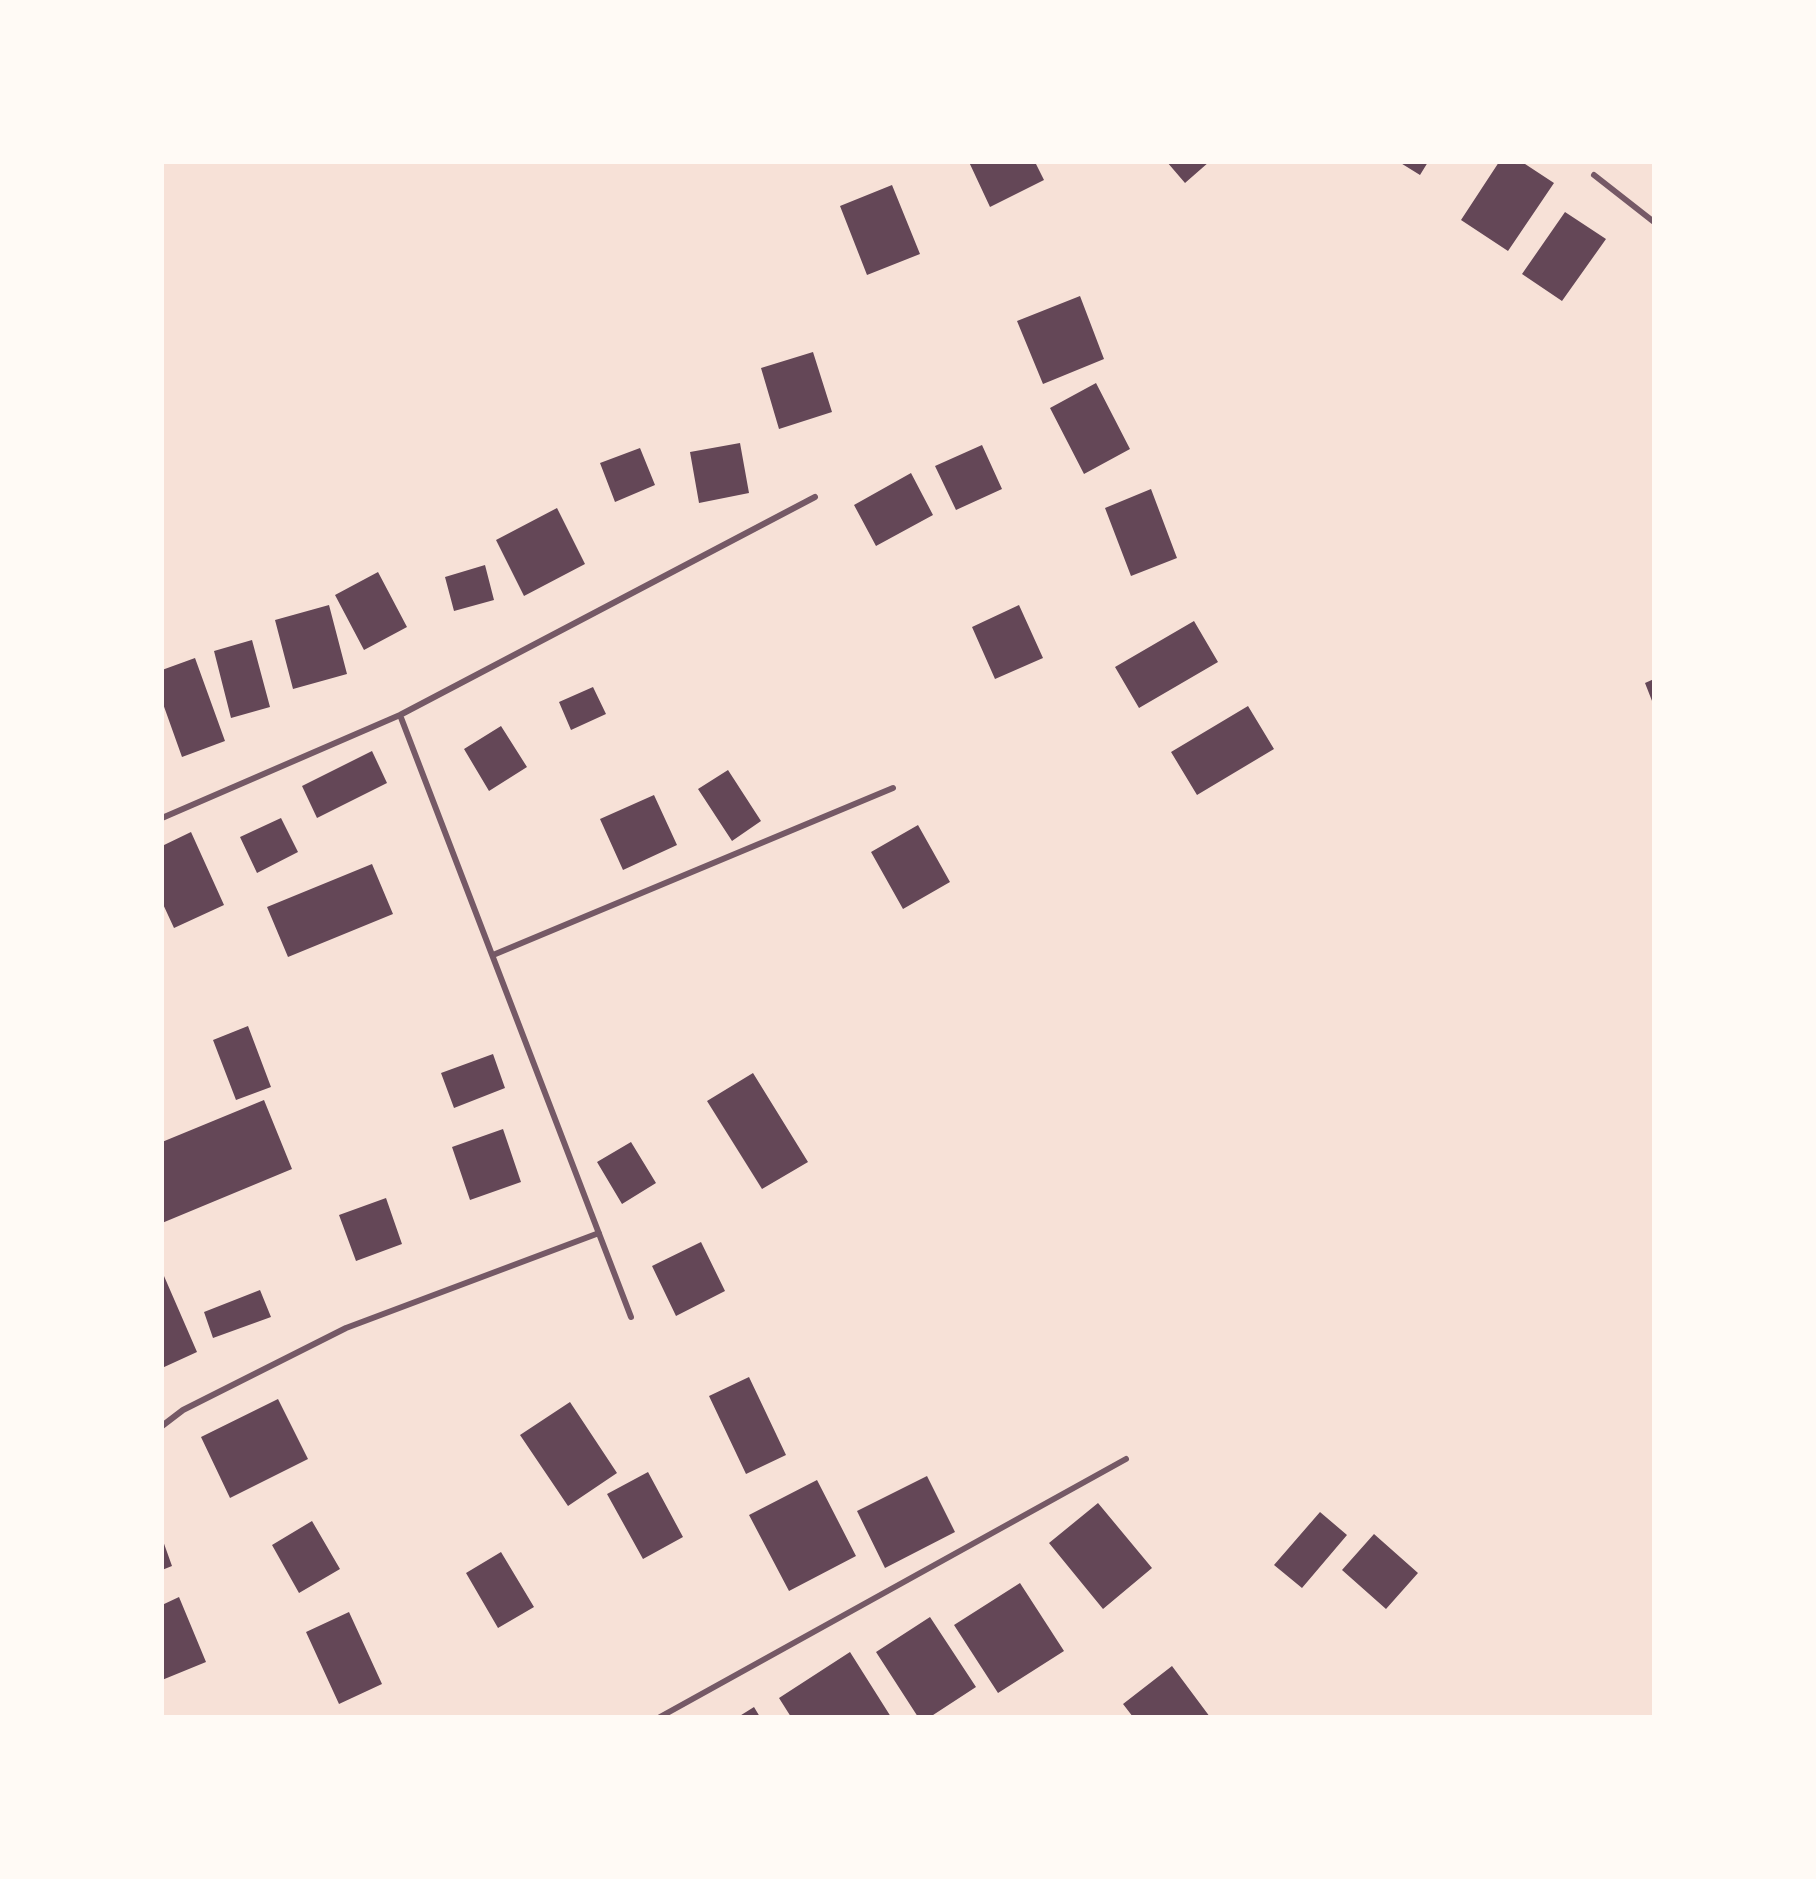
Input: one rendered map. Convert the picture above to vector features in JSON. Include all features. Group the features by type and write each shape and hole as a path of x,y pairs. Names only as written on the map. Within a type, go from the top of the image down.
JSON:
{"street":[{"path":"1594,175 1654,222"},
{"path":"162,818 400,715 815,496"},
{"path":"400,715 631,1317"},
{"path":"493,955 893,788"},
{"path":"162,1426 183,1410 346,1328 599,1233"},
{"path":"660,1717 1126,1459"}],"building":[{"path":"969,162 1035,162 1044,180 990,207"},
{"path":"1167,162 1209,162 1185,183"},
{"path":"1399,162 1428,162 1420,175"},
{"path":"1499,162 1522,162 1554,183 1508,251 1461,220"},
{"path":"892,185 920,254 867,275 840,206"},
{"path":"1565,212 1606,239 1562,301 1522,274"},
{"path":"1080,296 1104,359 1043,384 1017,321"},
{"path":"813,352 832,412 779,429 761,368"},
{"path":"1096,383 1130,449 1084,474 1050,408"},
{"path":"740,443 749,493 699,503 690,452"},
{"path":"982,445 1002,489 956,510 935,466"},
{"path":"640,448 655,485 615,502 600,463"},
{"path":"911,473 933,515 876,546 854,505"},
{"path":"1151,489 1177,558 1131,576 1105,508"},
{"path":"557,508 585,564 524,596 496,540"},
{"path":"485,565 494,600 454,611 445,577"},
{"path":"378,572 407,627 364,650 335,595"},
{"path":"329,605 347,674 293,689 275,620"},
{"path":"1019,605 1043,658 995,679 972,627"},
{"path":"1194,621 1218,662 1139,708 1115,667"},
{"path":"252,640 270,707 231,718 214,651"},
{"path":"195,658 225,741 182,757 162,701 162,670"},
{"path":"1654,679 1654,706 1645,683"},
{"path":"593,687 606,714 571,730 559,702"},
{"path":"1248,706 1274,749 1197,795 1171,752"},
{"path":"501,726 527,767 489,791 464,749"},
{"path":"372,751 387,783 317,818 302,786"},
{"path":"728,770 761,821 732,841 698,789"},
{"path":"654,795 677,845 623,870 600,819"},
{"path":"281,818 298,852 257,873 240,837"},
{"path":"918,825 950,882 903,909 871,852"},
{"path":"191,832 224,905 174,928 162,902 162,846"},
{"path":"372,864 393,914 288,957 267,907"},
{"path":"248,1026 271,1087 236,1100 213,1040"},
{"path":"493,1054 505,1088 454,1108 441,1073"},
{"path":"753,1073 808,1162 762,1189 707,1101"},
{"path":"264,1100 292,1169 162,1223 162,1142"},
{"path":"503,1129 521,1182 470,1200 452,1147"},
{"path":"631,1142 656,1183 622,1204 597,1162"},
{"path":"386,1198 402,1244 356,1261 339,1215"},
{"path":"701,1242 725,1291 676,1316 652,1266"},
{"path":"162,1276 164,1276 197,1352 162,1368"},
{"path":"260,1290 271,1317 213,1338 204,1312"},
{"path":"749,1377 786,1455 746,1474 709,1396"},
{"path":"278,1399 308,1459 230,1498 201,1437"},
{"path":"570,1402 617,1473 568,1506 520,1435"},
{"path":"648,1472 683,1537 643,1559 607,1494"},
{"path":"927,1476 955,1532 885,1568 857,1511"},
{"path":"817,1480 856,1556 789,1591 749,1515"},
{"path":"1098,1503 1152,1568 1103,1609 1049,1543"},
{"path":"1320,1512 1347,1535 1302,1588 1274,1565"},
{"path":"312,1521 340,1569 299,1593 272,1545"},
{"path":"1374,1534 1418,1573 1386,1609 1342,1570"},
{"path":"162,1538 172,1566 162,1570"},
{"path":"501,1552 534,1607 498,1628 466,1573"},
{"path":"1020,1583 1064,1651 998,1693 954,1625"},
{"path":"179,1597 206,1662 162,1680 162,1605"},
{"path":"349,1612 382,1684 339,1704 306,1632"},
{"path":"930,1617 976,1687 930,1717 918,1717 876,1652"},
{"path":"850,1652 891,1717 791,1717 779,1698"},
{"path":"1172,1666 1210,1717 1133,1717 1123,1704"},
{"path":"754,1707 760,1717 738,1717"}]}
